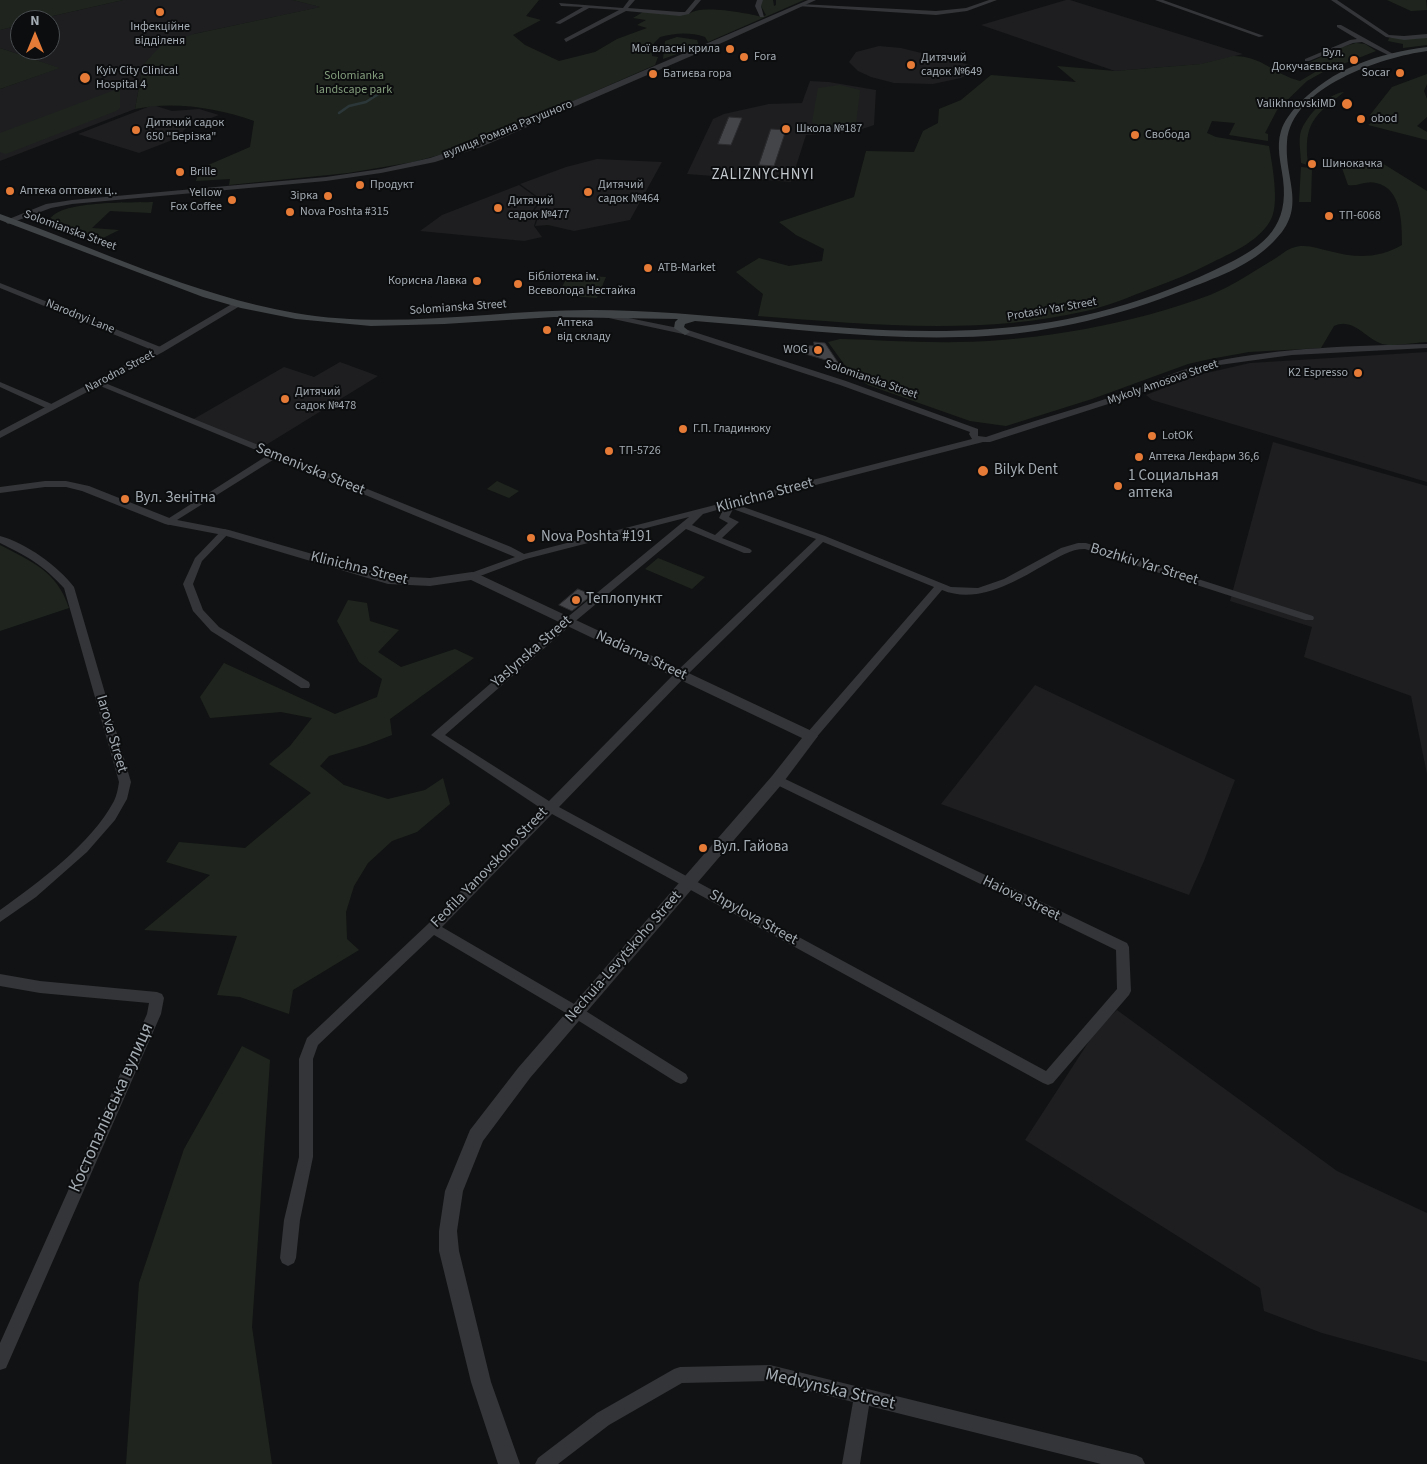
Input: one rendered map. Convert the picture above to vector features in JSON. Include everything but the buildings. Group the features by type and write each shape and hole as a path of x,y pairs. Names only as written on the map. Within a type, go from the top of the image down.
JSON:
{"main road":[{"name":"Protasiv Yar Street","path":"595,313 910,334 974,334 1068,323 1112,312 1148,300 1228,268 1247,258 1273,238 1284,223 1289,205 1284,136 1289,121 1315,93 1334,79 1366,62 1392,54 1427,49"},
{"name":"Solomianska Street","path":"3,221 237,304 329,320 388,324 434,323 545,314 595,313"},
{"path":"685,332 679,328 680,322 692,318"}],"street":[{"path":"566,40 624,10 632,0"},
{"path":"563,2 624,10 680,14 687,13 698,0"},
{"path":"760,0 758,6 762,16"},
{"name":"вулиця Романа Ратушного","path":"3,221 49,206 73,202 326,179 381,171 432,160 487,141 813,0"},
{"path":"800,6 936,13 968,9 994,0"},
{"path":"1158,0 1261,36"},
{"path":"1334,0 1388,36 1404,38 1427,36"},
{"path":"558,23 588,6"},
{"path":"1339,26 1377,48 1392,54"},
{"path":"1308,60 1352,41 1365,40"},
{"name":"Narodnyi Lane","path":"0,284 160,350"},
{"name":"Narodna Street","path":"0,435 160,350 237,304"},
{"name":"Solomianska Street","path":"595,313 685,332 843,383 978,435"},
{"name":"Mykoly Amosova Street","path":"978,435 987,440 992,436 1014,432 1210,364 1250,357 1335,350 1427,346"},
{"name":"Semenivska Street","path":"97,383 523,557"},
{"path":"0,384 52,408"},
{"name":"Klinichna Street","path":"0,490 45,484 79,486 169,522 225,532 388,580 439,583 472,576 523,557 699,514 978,435"},
{"path":"169,522 275,455"},
{"path":"716,539 734,522 724,518 730,505"},
{"name":"Bozhkiv Yar Street","path":"730,505 822,538 950,590 979,591 1008,581 1064,550 1086,546 1308,618"},
{"name":"Yaslynska Street","path":"436,734 699,514"},
{"path":"684,525 747,551"},
{"path":"225,532 198,560 188,584 198,611 215,629 305,685"},
{"name":"Feofila Yanovskoho Street","path":"288,1258 292,1220 306,1157 306,1059 312,1042 433,928 549,807 681,674 822,538"},
{"name":"Iarova Street","path":"0,539 52,569 69,587 125,782 121,800 106,822 68,862 0,917"},
{"name":"Nadiarna Street","path":"472,576 811,736"},
{"name":"Nechuia-Levytskoho Street","path":"509,1464 482,1382 450,1251 448,1231 454,1192 476,1136 524,1073 777,780 811,736 940,586"},
{"name":"Shpylova Street","path":"436,734 549,807 1048,1079"},
{"name":"Haiova Street","path":"777,780 1122,947 1124,990 1048,1079"},
{"path":"433,928 576,1012 681,1078"},
{"name":"Костопалівська вулиця","path":"0,980 40,987 157,998 154,1014 0,1362"},
{"name":"Medvynska Street","path":"544,1464 603,1418 680,1375 770,1373 1136,1464"},
{"path":"851,1464 862,1397"}],"shaded area":[{"name":"Kyiv City Clinical Hospital 4","path":"123,0 293,0 321,7 194,34 143,65 135,109 0,161 0,89 59,68 35,60 60,60 60,14"},
{"path":"1066,0 1243,54 1202,64 1115,71 981,25"},
{"name":"Kyiv City Clinical Hospital 4","path":"10,28 10,51 0,48 0,30"},
{"name":"Дитячий садок №649","path":"879,46 901,48 973,66 977,70 961,78 933,84 894,83 871,77 858,71 849,62 856,52"},
{"name":"Школа №187","path":"810,81 829,82 876,90 874,125 853,132 806,135 791,182 687,174 713,119 724,114 769,104 802,103"},
{"name":"Дитячий садок 650 \"Берізка\"","path":"153,105 172,111 199,109 219,115 187,127 180,137 139,153 78,134"},
{"name":"Дитячий садок №464","path":"597,159 662,162 630,220 574,231 548,225 535,226 538,218 530,216 542,200 520,184 566,167"},
{"name":"Дитячий садок №477","path":"519,185 540,200 528,217 536,219 534,226 542,237 524,241 420,231 442,215"},
{"path":"1427,352 1427,482 1152,400 1146,395 1198,375 1250,363"},
{"name":"Дитячий садок №478","path":"340,362 378,376 261,448 192,420 284,367 314,377"},
{"path":"1273,442 1427,486 1427,774 1411,696 1304,657 1312,627 1230,601"},
{"path":"1035,685 1235,780 1189,895 941,804"},
{"path":"1117,1010 1337,1171 1427,1213 1427,1362 1322,1333 1264,1311 1260,1288 1025,1140 1097,1029"}],"green space":[{"path":"0,0 123,0 60,14 60,10 10,10 10,28 0,30"},
{"name":"Solomianka landscape park","path":"293,0 539,0 526,16 541,20 513,35 525,45 559,61 595,52 617,39 647,28 637,25 646,20 633,18 643,12 689,14 695,11 713,10 762,17 766,15 761,6 761,0 773,0 774,6 776,5 776,0 804,0 708,42 705,37 694,34 660,37 654,43 652,56 658,57 655,65 539,116 443,154 413,162 348,173 229,185 230,179 196,181 199,169 250,147 254,121 240,116 195,107 165,106 135,109 143,65 162,45 194,34 320,7"},
{"path":"1387,0 1426,0 1427,10 1411,11"},
{"path":"677,37 697,40 699,46 663,59 665,41"},
{"path":"1427,37 1427,45 1403,48 1403,44 1388,41 1389,38"},
{"path":"1356,43 1365,44 1376,51 1328,70 1304,65 1342,47"},
{"path":"0,48 10,51 10,60 36,60 60,68 0,89"},
{"path":"1233,56 1252,59 1300,81 1317,71 1323,72 1307,81 1277,110 1265,133 1268,134 1268,141 1229,135 1235,123 1212,121 1207,133 1216,137 1269,146 1274,182 1274,210 1267,225 1254,239 1205,266 1166,283 1102,307 1045,319 963,326 881,325 758,316 763,294 736,272 759,258 789,266 822,261 824,249 796,235 779,222 854,197 866,151 914,152 923,131 938,123 939,109 961,100 991,75 1076,82 1057,66 1115,71 1201,64"},
{"path":"1427,74 1427,84 1424,91 1427,99 1427,117 1417,126 1427,132 1427,140 1368,125 1377,119 1370,115 1392,87"},
{"path":"840,85 860,90 856,124 834,128 817,125 812,122 818,88"},
{"path":"120,88 120,108 116,111 6,154 0,152 0,133"},
{"path":"1344,92 1325,107 1313,121 1307,138 1308,163 1307,165 1301,163 1301,131 1308,118 1318,106 1331,97"},
{"path":"1354,161 1382,163 1427,191 1427,342 1396,345 1384,344 1374,340 1353,326 1341,324 1334,326 1321,348 1249,352 1188,364 1092,399 1006,426 970,421 868,385 852,375 828,342 840,339 913,342 989,341 1086,329 1150,314 1210,295 1235,283 1288,250 1297,247 1310,247 1357,256 1375,255 1393,250 1402,245 1401,217 1396,199 1385,186 1376,183 1348,185 1342,168 1343,163"},
{"path":"1301,167 1312,168 1311,202 1299,202"},
{"path":"153,202 151,213 110,211 92,228 119,230 99,240 50,223 49,221 55,214 80,206"},
{"path":"568,275 606,277 597,298 558,295"},
{"path":"497,481 519,491 509,498 487,489"},
{"path":"0,545 33,563 50,576 64,595 69,608 0,631"},
{"path":"658,558 705,577 692,589 645,569"},
{"path":"348,600 367,603 370,621 399,630 378,652 401,667 455,649 474,658 390,719 392,735 329,756 320,766 344,785 388,799 425,790 443,778 450,804 417,832 392,841 368,863 354,886 346,912 347,939 359,950 293,990 289,1014 240,997 217,995 237,936 144,930 210,875 166,862 179,842 245,848 311,793 269,764 290,746 312,718 281,712 210,718 200,697 224,663 335,714 377,697 382,679 359,662 337,621"},
{"path":"242,1046 270,1060 252,1327 272,1464 126,1464 139,1283 184,1149"}],"waterway":[{"path":"339,113 349,106 366,102 383,91"}],"place":[{"name":"Інфекційне відділеня","path":"160,12"},
{"name":"Мої власні крила","path":"730,49"},
{"name":"Fora","path":"744,57"},
{"name":"Вул. Докучаєвська","path":"1354,60"},
{"name":"Дитячий садок №649","path":"911,65"},
{"name":"Socar","path":"1400,73"},
{"name":"Батиєва гора","path":"653,74"},
{"name":"Kyiv City Clinical Hospital 4","path":"85,78"},
{"name":"ValikhnovskiMD","path":"1347,104"},
{"name":"obod","path":"1361,119"},
{"name":"Школа №187","path":"786,129"},
{"name":"Дитячий садок 650 \"Берізка\"","path":"136,130"},
{"name":"Свобода","path":"1135,135"},
{"name":"Шинокачка","path":"1312,164"},
{"name":"Brille","path":"180,172"},
{"name":"Продукт","path":"360,185"},
{"name":"Аптека оптових ц‥","path":"10,191"},
{"name":"Дитячий садок №464","path":"588,192"},
{"name":"Зірка","path":"328,196"},
{"name":"Yellow Fox Coffee","path":"232,200"},
{"name":"Дитячий садок №477","path":"498,208"},
{"name":"Nova Poshta #315","path":"290,212"},
{"name":"ТП-6068","path":"1329,216"},
{"name":"ATB-Market","path":"648,268"},
{"name":"Корисна Лавка","path":"477,281"},
{"name":"Бібліотека ім. Всеволода Нестайка","path":"518,284"},
{"name":"Аптека від складу","path":"547,330"},
{"name":"WOG","path":"818,350"},
{"name":"K2 Espresso","path":"1358,373"},
{"name":"Дитячий садок №478","path":"285,399"},
{"name":"Г.П. Гладинюку","path":"683,429"},
{"name":"LotOK","path":"1152,436"},
{"name":"ТП-5726","path":"609,451"},
{"name":"Аптека Лекфарм 36,6","path":"1139,457"},
{"name":"Bilyk Dent","path":"983,471"},
{"name":"1 Социальная аптека","path":"1118,486"},
{"name":"Вул. Зенітна","path":"125,499"},
{"name":"Nova Poshta #191","path":"531,538"},
{"name":"Теплопункт","path":"576,600"},
{"name":"Вул. Гайова","path":"703,848"}],"district":[{"name":"ZALIZNYCHNYI","path":"763,176"}]}
